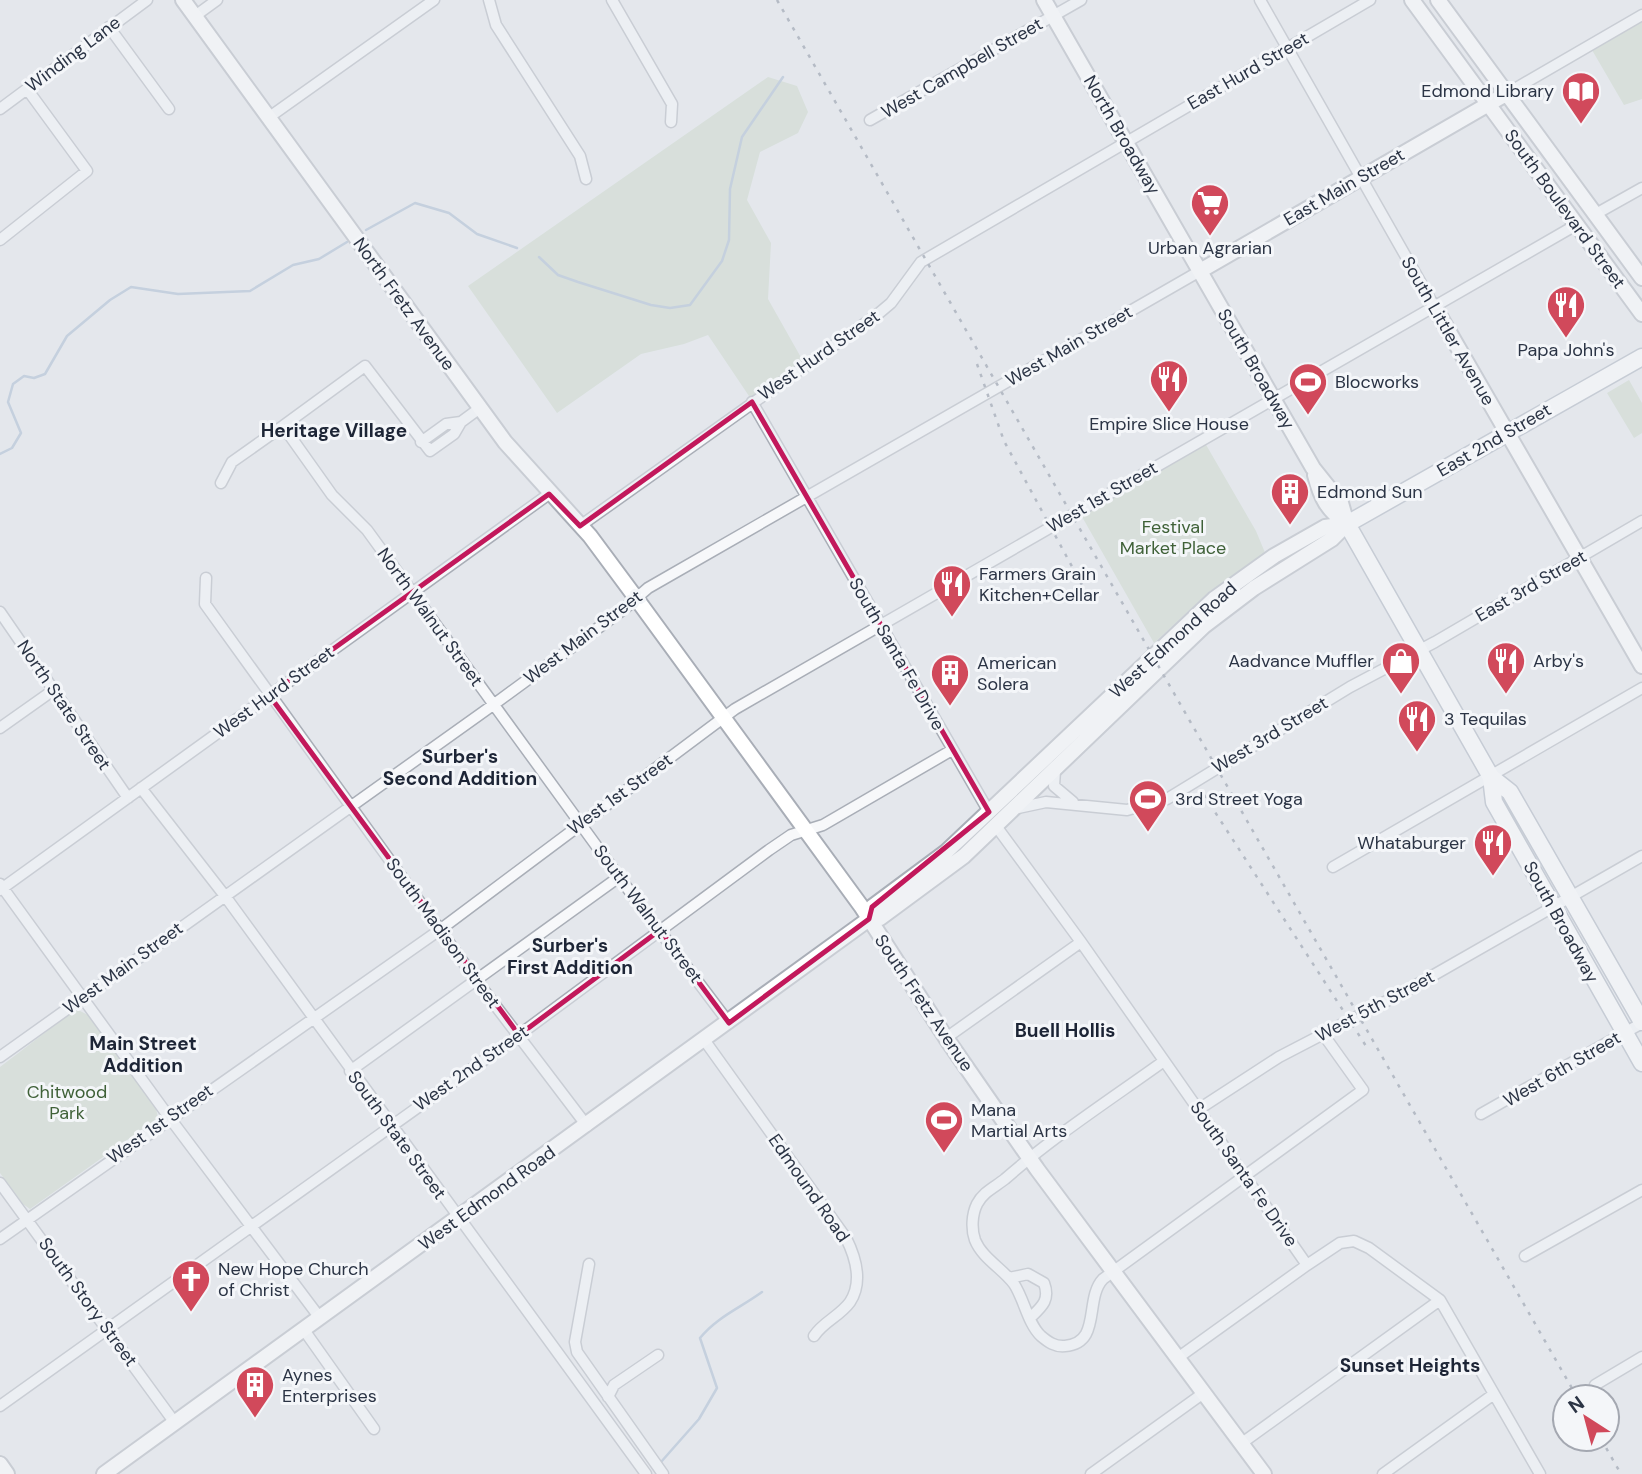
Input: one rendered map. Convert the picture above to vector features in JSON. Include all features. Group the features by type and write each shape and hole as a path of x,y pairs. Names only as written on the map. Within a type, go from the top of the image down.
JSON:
{"main road":[{"name":"North Fretz Avenue","path":"183,0 480,408 549,494 580,526 636,598"},
{"name":"North Broadway","path":"1044,0 1200,271"},
{"name":"South Boulevard Street","path":"1412,0 1642,314"},
{"name":"South Boulevard Street","path":"1438,0 1642,278"},
{"name":"East Main Street","path":"1200,271 1506,94"},
{"path":"1576,225 1594,215"},
{"name":"South Broadway","path":"1200,271 1313,468 1341,503 1347,524 1491,777 1510,792 1642,1022"},
{"name":"South Littler Avenue","path":"1434,306 1642,666"},
{"name":"East 2nd Street","path":"1347,524 1642,357"},
{"name":"West Edmond Road","path":"104,1474 705,1041 869,919 880,918 915,894 996,826 1204,626 1254,588 1332,539 1347,524"},
{"name":"West Edmond Road","path":"869,919 872,907 946,852 1214,599 1274,556 1325,527 1347,524"},
{"name":"South Fretz Avenue","path":"636,598 869,919 946,1038 1030,1158 1264,1474"},
{"name":"South Broadway","path":"1491,777 1494,802 1642,1063"},
{"path":"0,1464 7,1474"}],"street":[{"name":"Winding Lane","path":"0,109 147,0"},
{"path":"195,16 217,0"},
{"path":"268,118 434,0"},
{"path":"489,0 496,25 580,156 586,179"},
{"path":"611,0 672,104 671,122"},
{"name":"West Campbell Street","path":"870,120 1081,0"},
{"name":"South Littler Avenue","path":"1260,0 1434,306"},
{"name":"East Hurd Street","path":"1126,141 1370,0"},
{"path":"1506,94 1642,15"},
{"path":"109,27 169,109"},
{"path":"0,240 87,171 27,89"},
{"name":"West Hurd Street","path":"580,526 878,314 891,303 921,262 1126,141"},
{"path":"1594,215 1642,188"},
{"name":"West 1st Street","path":"0,1239 312,1016 441,929 724,718 879,625 1576,225"},
{"name":"West Main Street","path":"0,1057 493,705 648,588 1200,271"},
{"path":"220,484 232,462 365,366 421,442 446,424 461,422 480,408"},
{"name":"South Santa Fe Drive","path":"752,402 989,812"},
{"name":"North Walnut Street","path":"283,426 332,495 367,530 493,705"},
{"name":"West Hurd Street","path":"1,887 549,494"},
{"name":"East 3rd Street","path":"1419,649 1642,521"},
{"name":"South Madison Street","path":"206,578 205,604 476,980 587,1126"},
{"name":"North State Street","path":"0,612 128,798"},
{"name":"West 3rd Street","path":"1009,813 1032,803 1076,804 1127,810 1167,799 1350,687 1419,649"},
{"path":"1333,867 1642,688"},
{"path":"0,727 55,689"},
{"name":"South Walnut Street","path":"493,705 729,1023"},
{"name":"West 2nd Street","path":"0,1406 519,1034 769,850 805,831 823,825 952,750"},
{"path":"1055,770 1054,786 1066,799 1076,804"},
{"path":"141,788 225,896"},
{"name":"South Santa Fe Drive","path":"996,826 1081,942 1307,1265 1340,1243 1354,1241 1440,1300 1540,1474"},
{"name":"West 5th Street","path":"1199,1109 1243,1078 1404,992 1642,856"},
{"path":"350,1071 619,877"},
{"path":"1,887 169,1118 320,1318"},
{"name":"South State Street","path":"225,896 646,1474"},
{"path":"946,1038 1081,942"},
{"name":"West 6th Street","path":"1481,1114 1642,1022"},
{"path":"1164,1060 982,1196 973,1217 974,1237 978,1245 1009,1278 1038,1334 1051,1344 1066,1346 1078,1342 1091,1325 1091,1300 1096,1286 1113,1271 1363,1090 1323,1034"},
{"name":"Edmound Road","path":"705,1041 854,1253 858,1266 851,1301 821,1325 814,1336"},
{"name":"South Story Street","path":"0,1182 175,1423"},
{"path":"1525,1256 1642,1191"},
{"path":"589,1264 575,1342 585,1366 663,1474"},
{"path":"1179,1357 1307,1265"},
{"path":"1009,1278 1028,1274 1044,1283 1047,1296 1044,1304 1031,1317"},
{"path":"1242,1443 1440,1300"},
{"path":"304,1330 374,1429"},
{"path":"608,1397 614,1385 658,1355"},
{"path":"1597,1383 1642,1357"},
{"path":"1091,1474 1205,1392"},
{"path":"1383,1474 1494,1394"},
{"path":"630,1451 640,1441"}],"highlighted area":[{"path":"752,402 989,812 872,907 869,919 729,1023 660,930 519,1035 269,695 549,494 580,526"}],"green space":[{"path":"1642,21 1642,99 1624,105 1592,50"},
{"path":"768,77 797,86 808,112 798,133 760,152 747,200 771,243 768,299 803,361 751,399 708,335 684,344 641,354 557,413 468,286"},
{"path":"1629,380 1642,403 1642,433 1634,438 1607,393"},
{"name":"Festival Market Place","path":"1205,443 1256,531 1266,555 1210,591 1154,643 1081,515"},
{"name":"Chitwood Park","path":"76,1009 88,1015 156,1108 158,1118 30,1209 23,1204 0,1173 0,1067"}],"waterway":[{"path":"539,257 558,275 578,282 651,305 670,308 690,305 722,261 729,240 730,189 742,137 783,77"},
{"path":"366,230 415,203 449,213 477,234 517,248"},
{"path":"0,454 12,448 21,433 8,402 13,384 24,376 34,378 45,374 67,336 110,300 131,287 178,294 250,291 293,265 319,259 347,242"},
{"path":"661,1462 699,1419 717,1388 700,1338 721,1318 762,1292"}],"railway":[{"path":"777,0 1569,1383"},
{"path":"977,364 1004,441 1095,609"},
{"path":"1204,795 1366,1046"},
{"path":"1609,1453 1621,1474"}],"place":[{"name":"Edmond Library","path":"1581,125"},
{"name":"Urban Agrarian","path":"1210,237"},
{"name":"Papa John's","path":"1566,339"},
{"name":"Empire Slice House","path":"1169,413"},
{"name":"Blocworks","path":"1308,416"},
{"name":"Edmond Sun","path":"1290,526"},
{"name":"Farmers Grain Kitchen+Cellar","path":"952,618"},
{"name":"Aadvance Muffler","path":"1401,695"},
{"name":"Arby's","path":"1506,695"},
{"name":"American Solera","path":"950,707"},
{"name":"3 Tequilas","path":"1417,753"},
{"name":"3rd Street Yoga","path":"1148,833"},
{"name":"Whataburger","path":"1493,877"},
{"name":"Mana Martial Arts","path":"944,1154"},
{"name":"New Hope Church of Christ","path":"191,1313"},
{"name":"Aynes Enterprises","path":"255,1419"}],"district":[{"name":"Heritage Village","path":"334,430"},
{"name":"Surber's Second Addition","path":"460,767"},
{"name":"Surber's First Addition","path":"570,956"},
{"name":"Buell Hollis","path":"1065,1030"},
{"name":"Main Street Addition","path":"143,1054"},
{"name":"Sunset Heights","path":"1410,1365"}]}
